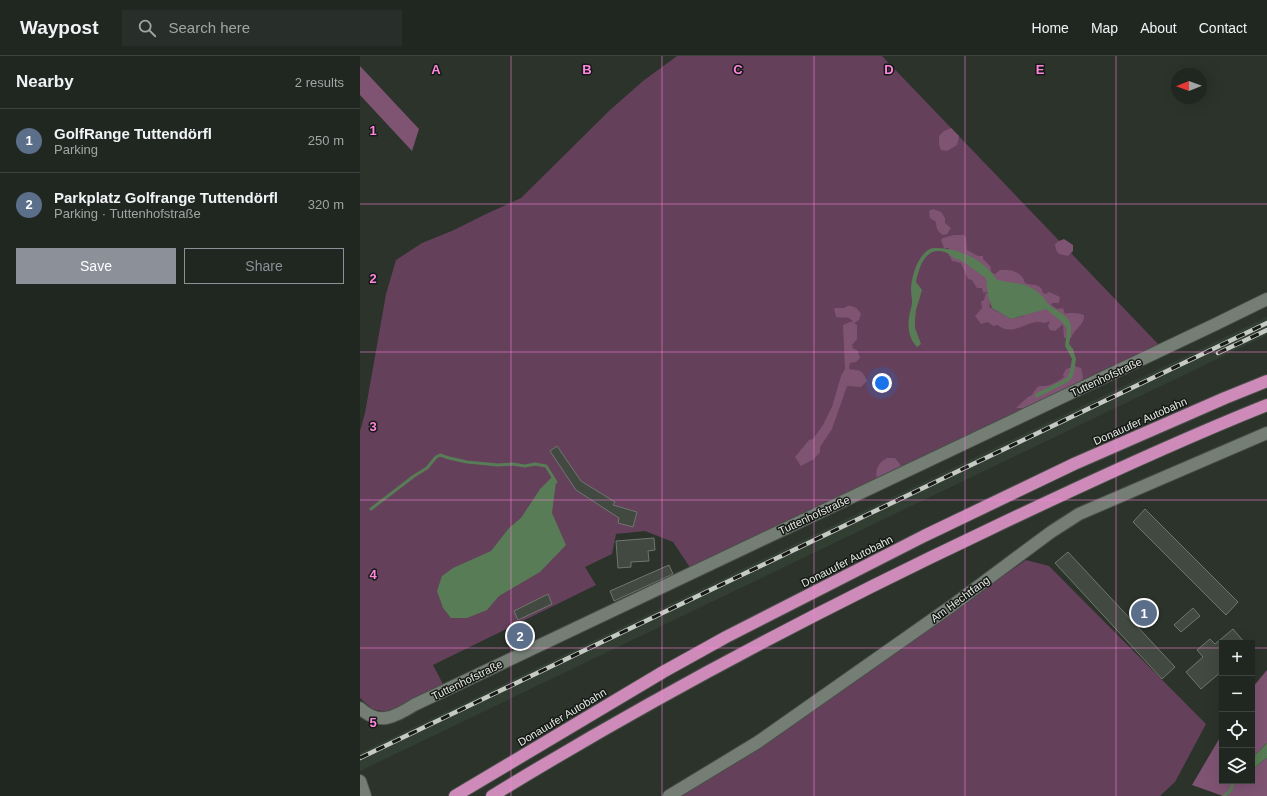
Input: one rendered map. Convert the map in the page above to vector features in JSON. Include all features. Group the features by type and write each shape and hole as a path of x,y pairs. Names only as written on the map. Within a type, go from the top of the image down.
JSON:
{"highway":[{"name":"Donauufer Autobahn","path":"455,796 670,668 726,637 916,540 1074,464 1267,381"},
{"path":"492,796 558,756 787,630 933,556 1082,485 1267,405"}],"street":[{"name":"Tuttenhofstraße","path":"360,708 364,712 376,718 394,716 1267,299"},
{"name":"Am Hechtfang","path":"669,796 764,738 952,606 1051,532 1079,514 1267,433"},
{"path":"360,781 365,796"}],"shaded area":[{"path":"677,56 882,56 1161,347 691,569 673,542 645,531 616,534 612,554 585,567 596,585 433,665 444,686 387,712 372,709 360,698 360,431 365,413 386,294 396,260 422,243 454,230 521,198 610,110 643,81"},
{"path":"360,66 419,129 412,151 360,95"},
{"path":"951,128 959,136 957,145 947,151 941,150 939,145 939,136 944,131"},
{"path":"933,209 941,212 945,218 945,223 951,228 947,234 943,235 940,233 936,222 930,218 929,211"},
{"path":"954,235 964,235 966,237 967,250 978,256 983,256 983,259 991,267 991,271 993,273 995,274 1000,270 1016,272 1022,276 1025,283 1039,286 1043,293 1046,294 1049,292 1060,297 1059,303 1052,303 1051,305 1057,309 1063,308 1065,314 1074,313 1084,315 1083,322 1071,338 1064,338 1063,324 1055,331 1050,330 1048,326 1050,321 1045,323 1031,323 1012,329 1003,328 998,325 993,326 988,322 981,324 975,316 982,308 981,302 984,300 986,293 989,293 989,307 1011,319 1024,316 990,291 983,293 982,288 977,288 972,280 968,279 961,263 952,261 948,253 949,248 944,248 941,240"},
{"path":"1064,239 1073,245 1073,251 1068,256 1059,254 1056,250 1055,244"},
{"path":"933,248 942,248 960,252 977,260 985,266 997,280 1030,287 1043,297 1048,304 1065,316 1070,323 1071,335 1069,344 1073,349 1076,359 1074,372 1068,382 1036,398 1035,394 1067,378 1070,371 1072,359 1065,346 1067,329 1062,322 1046,309 1011,319 992,308 988,296 986,278 967,264 954,258 948,253 940,251 929,254 925,258 917,276 916,282 922,290 916,310 915,320 915,328 921,344 917,347 910,335 909,326 912,303 911,284 914,271 920,259 928,250"},
{"path":"848,306 856,308 861,314 859,320 854,323 857,325 857,339 852,345 853,348 858,351 860,358 856,362 850,363 849,369 860,371 864,374 867,381 861,387 847,386 832,429 820,447 820,452 814,459 801,466 795,457 809,440 813,439 823,425 832,407 841,376 845,369 843,325 853,322 847,318 836,317 834,308 844,308"},
{"path":"1267,317 1267,335 360,771 360,753"},
{"path":"1075,366 1081,368 1083,377 1081,384 1031,408 1016,408 1032,395 1036,388 1050,385 1064,377 1063,375 1066,369"},
{"path":"887,458 895,458 902,467 877,481 876,474 879,465"},
{"path":"552,477 556,482 552,513 566,545 540,572 499,596 487,610 467,618 451,618 443,608 437,591 442,576 453,568 491,551 509,528 521,518 540,489"},
{"path":"1026,560 1049,566 1206,724 1175,782 1160,796 677,796 824,700"},
{"path":"1267,670 1267,743 1255,755 1255,712 1255,684"},
{"path":"1219,739 1219,784 1231,784 1231,790 1233,784 1255,784 1255,768 1267,758 1267,796 1223,796 1192,785"},
{"path":"1267,743 1267,758 1255,768 1255,755"}],"building":[{"path":"557,446 581,481 615,502 613,505 637,512 633,527 618,523 619,518 576,490 550,451"},
{"path":"1145,509 1238,602 1226,615 1133,522"},
{"path":"654,538 655,550 648,551 649,561 631,562 631,567 618,568 616,541"},
{"path":"1068,552 1175,667 1162,679 1055,563"},
{"path":"669,565 673,574 614,601 610,591"},
{"path":"548,594 552,604 518,620 514,611"},
{"path":"1193,608 1200,616 1181,632 1174,625"},
{"path":"1233,629 1242,640 1220,640"},
{"path":"1210,639 1215,644 1219,641 1219,674 1201,689 1186,672 1203,657 1197,650"}],"waterway":[{"path":"371,509 414,476 427,468 436,457 440,455 467,462 525,466 535,464 546,466 556,482"},
{"path":"1224,796 1231,790 1232,784"}],"railway":[{"path":"360,758 1267,323"},
{"path":"1218,353 1267,330"}],"place":[{"name":"GolfRange Tuttendörfl","path":"1144,613"},
{"name":"Parkplatz Golfrange Tuttendörfl","path":"520,636"}]}
